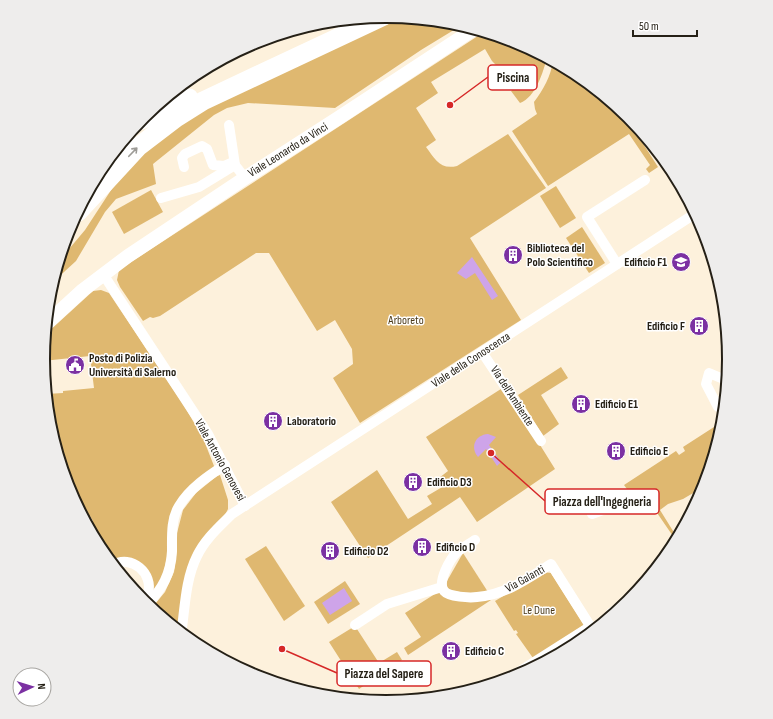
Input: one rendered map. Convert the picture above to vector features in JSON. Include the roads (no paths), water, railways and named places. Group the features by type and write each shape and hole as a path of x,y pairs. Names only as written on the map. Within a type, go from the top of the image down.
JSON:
{"highway":[{"path":"92,197 138,147 176,118 204,101 367,24"},
{"path":"161,111 350,25"}],"street":[{"name":"Viale Leonardo da Vinci","path":"53,318 83,290 128,256 468,33"},
{"path":"229,125 235,164 245,178"},
{"path":"184,167 182,158 185,154 202,146 206,149 213,165 224,166 235,164"},
{"path":"161,198 199,187 235,164"},
{"path":"617,264 587,217 645,180"},
{"name":"Viale della Conoscenza","path":"182,626 190,575 196,557 216,530 232,514 690,217"},
{"name":"Viale Antonio Genovesi","path":"103,274 208,434 245,506"},
{"name":"Via dell'Ambiente","path":"482,352 541,441"},
{"path":"718,407 707,387 706,382 709,373 722,379"},
{"path":"152,599 163,586 170,564 174,519 179,506 200,481 225,465"},
{"path":"592,514 610,507"},
{"path":"354,625 387,604 442,587 445,573 452,559 457,552 475,540"},
{"path":"119,563 123,561 133,563 142,569 147,576 149,585 147,595"},
{"name":"Via Galanti","path":"442,587 445,592 453,596 477,597 508,590 551,564 590,626"}],"place":[{"name":"Piscina","path":"450,105"},
{"name":"Biblioteca del Polo Scientifico","path":"513,255"},
{"name":"Edificio F1","path":"681,262"},
{"name":"Edificio F","path":"699,326"},
{"name":"Posto di Polizia Università di Salerno","path":"75,365"},
{"name":"Edificio E1","path":"581,404"},
{"name":"Laboratorio","path":"273,421"},
{"name":"Edificio E","path":"616,451"},
{"name":"Piazza dell'Ingegneria","path":"491,453"},
{"name":"Edificio D3","path":"413,482"},
{"name":"Edificio D","path":"422,547"},
{"name":"Edificio D2","path":"330,551"},
{"name":"Piazza del Sapere","path":"282,649"},
{"name":"Edificio C","path":"451,651"}],"park label":[{"name":"Arboreto","path":"406,320"},
{"name":"Le Dune","path":"539,610"}]}
